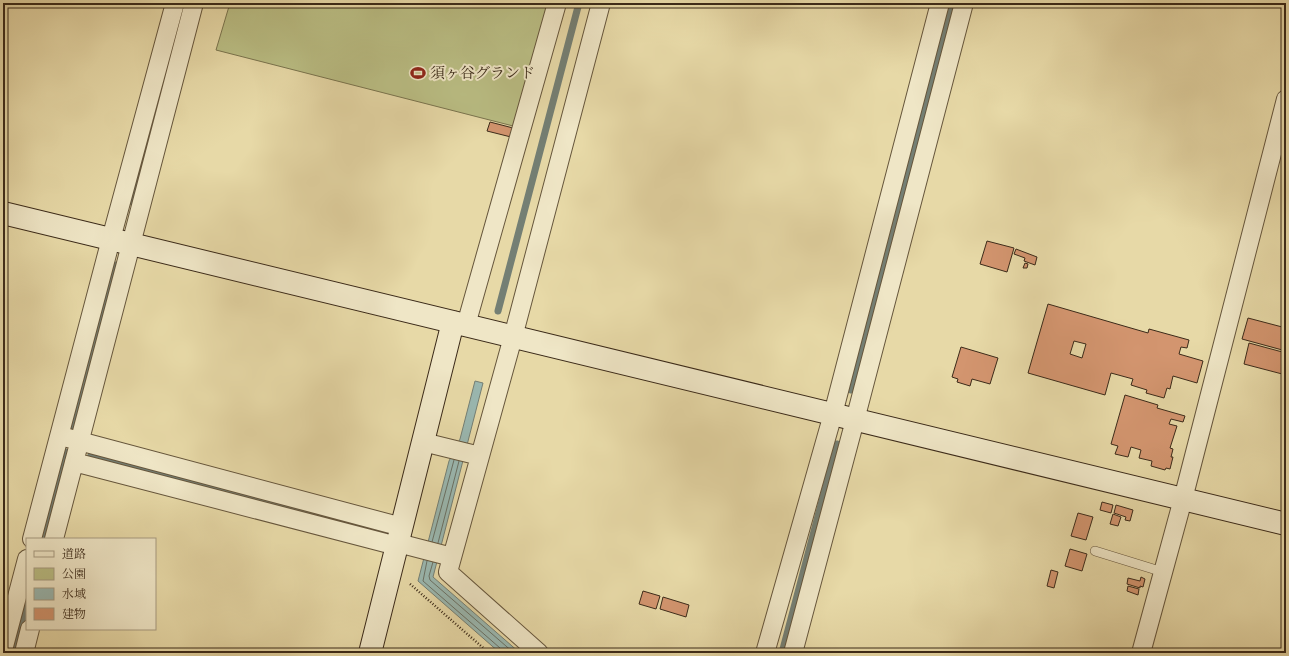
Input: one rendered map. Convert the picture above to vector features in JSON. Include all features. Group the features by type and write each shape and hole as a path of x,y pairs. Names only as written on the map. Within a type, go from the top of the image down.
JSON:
{"street":[{"path":"54,538 79,441 121,241 175,3"},
{"path":"32,538 59,436 194,3"},
{"path":"370,653 423,442 557,3"},
{"path":"438,554 513,337 601,3"},
{"path":"765,653 833,414 940,3"},
{"path":"793,653 964,3"},
{"path":"1141,653 1183,499 1286,99"},
{"path":"3,213 1286,524"},
{"path":"59,436 399,539 438,554 448,572 539,653"},
{"path":"423,442 473,455"},
{"path":"74,462 399,539"},
{"path":"3,650 26,562"},
{"path":"24,653 30,630"}],"lane":[{"path":"1095,551 1163,572"}],"path":[{"path":"392,568 490,653"}],"green space":[{"name":"須ヶ谷グランド","path":"230,3 550,3 517,127 216,50"}],"water":[{"path":"475,381 483,383 433,577 520,653 500,653 418,581 449,461 460,439"}],"building":[{"path":"1265,3 1278,3 1277,6"},
{"path":"490,122 513,128 511,137 487,131"},
{"path":"987,241 1014,248 1007,272 980,264"},
{"path":"1016,249 1037,257 1035,265 1024,261 1025,258 1014,254"},
{"path":"1025,263 1028,264 1027,268 1023,268"},
{"path":"1048,304 1148,333 1149,329 1189,340 1187,348 1181,347 1179,354 1203,361 1197,383 1173,376 1170,389 1167,388 1164,398 1146,393 1147,390 1131,385 1133,379 1111,373 1105,395 1028,373","holes":["1074,341 1086,344 1082,358 1070,354"]},
{"path":"1248,318 1286,328 1286,351 1242,339"},
{"path":"1249,343 1286,353 1286,375 1244,364"},
{"path":"961,347 998,358 990,384 972,379 970,386 957,382 958,379 952,377"},
{"path":"1125,395 1158,405 1157,408 1185,416 1183,422 1171,419 1169,424 1177,426 1170,448 1173,449 1171,457 1173,457 1170,469 1166,468 1165,470 1151,466 1152,461 1139,458 1141,450 1131,447 1128,457 1115,454 1118,446 1111,444"},
{"path":"1102,502 1113,505 1111,513 1100,510"},
{"path":"1116,505 1133,510 1130,521 1125,520 1126,517 1114,513"},
{"path":"1078,513 1093,517 1086,540 1071,536"},
{"path":"1113,514 1121,517 1118,526 1110,524"},
{"path":"1070,549 1087,554 1082,571 1065,566"},
{"path":"1051,570 1058,572 1054,588 1047,586"},
{"path":"1141,577 1145,579 1143,587 1140,586 1140,588 1127,584 1128,578 1140,581"},
{"path":"1128,586 1139,589 1138,595 1127,591"},
{"path":"643,591 660,596 656,609 639,604"},
{"path":"663,597 689,605 686,617 660,609"}],"waterway":[{"path":"498,311 579,3"},
{"path":"851,390 953,3"},
{"path":"132,202 170,55"},
{"path":"73,427 115,265"},
{"path":"782,653 837,444"},
{"path":"44,538 66,452"},
{"path":"91,455 361,526"},
{"path":"14,653 26,607"}],"place":[{"name":"須ヶ谷グランド","path":"418,73"}]}
